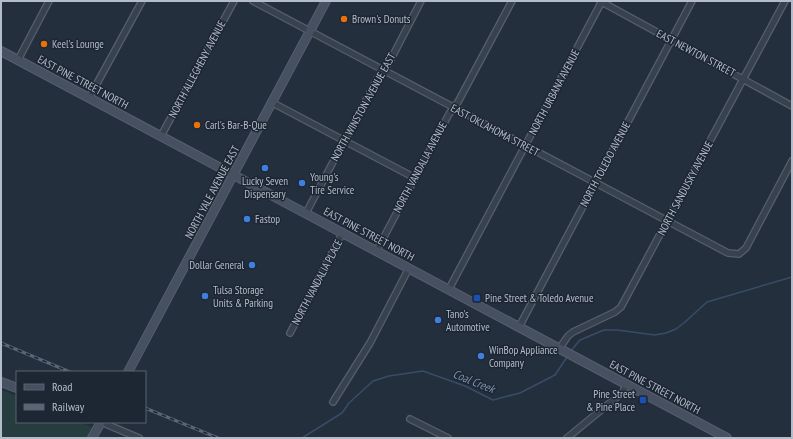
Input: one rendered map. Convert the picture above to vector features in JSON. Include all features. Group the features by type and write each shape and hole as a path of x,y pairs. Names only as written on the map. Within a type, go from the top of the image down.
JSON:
{"main road":[{"name":"NORTH YALE AVENUE EAST","path":"129,371 326,1"},
{"name":"EAST PINE STREET NORTH","path":"1,51 377,250 727,438"},
{"path":"1,382 16,388"},
{"path":"92,438 100,423"}],"street":[{"path":"18,60 49,1"},
{"path":"89,98 142,1"},
{"name":"NORTH ALLEGHENY AVENUE","path":"161,136 234,1"},
{"name":"EAST OKLAHOMA STREET","path":"253,1 728,253 739,254 746,248 792,161"},
{"name":"NORTH WINSTON AVENUE EAST","path":"306,213 378,77 388,62 421,1"},
{"name":"NORTH VANDALIA AVENUE","path":"377,250 414,178 449,114 458,102 512,1"},
{"name":"EAST NEWTON STREET","path":"601,1 792,106"},
{"name":"NORTH URBANA AVENUE","path":"449,290 601,1"},
{"name":"NORTH TOLEDO AVENUE","path":"519,327 692,1"},
{"name":"NORTH SANDUSKY AVENUE","path":"561,350 568,336 573,332 615,312 621,307 785,1"},
{"path":"272,102 414,178"},
{"name":"NORTH VANDALIA PLACE","path":"290,332 343,232"},
{"path":"333,402 370,343 409,268"},
{"path":"567,438 622,393 627,384"},
{"path":"410,419 448,438"},
{"path":"102,423 139,438"}],"green space":[{"path":"1,390 16,396 16,423 82,423 92,427 87,438 1,438"}],"waterway":[{"name":"Coal Creek","path":"570,352 580,340 604,330 617,330 655,335 666,333 676,329 707,302 792,277"},
{"name":"Coal Creek","path":"302,438 342,413 349,403 373,381 389,376 423,371 465,386 493,400 520,393 555,375 567,357"}],"railway":[{"path":"1,343 68,371"},
{"path":"146,408 218,438"}],"place":[{"name":"Brown's Donuts","path":"344,19"},
{"name":"Keel's Lounge","path":"44,44"},
{"name":"Carl's Bar-B-Que","path":"197,125"},
{"name":"Lucky Seven Dispensary","path":"265,168"},
{"name":"Young's Tire Service","path":"302,183"},
{"name":"Fastop","path":"247,219"},
{"name":"Dollar General","path":"252,265"},
{"name":"Tulsa Storage Units & Parking","path":"205,296"},
{"name":"Pine Street & Toledo Avenue","path":"477,298"},
{"name":"Tano's Automotive","path":"438,320"},
{"name":"WinBop Appliance Company","path":"481,356"},
{"name":"Pine Street & Pine Place","path":"643,400"}]}
